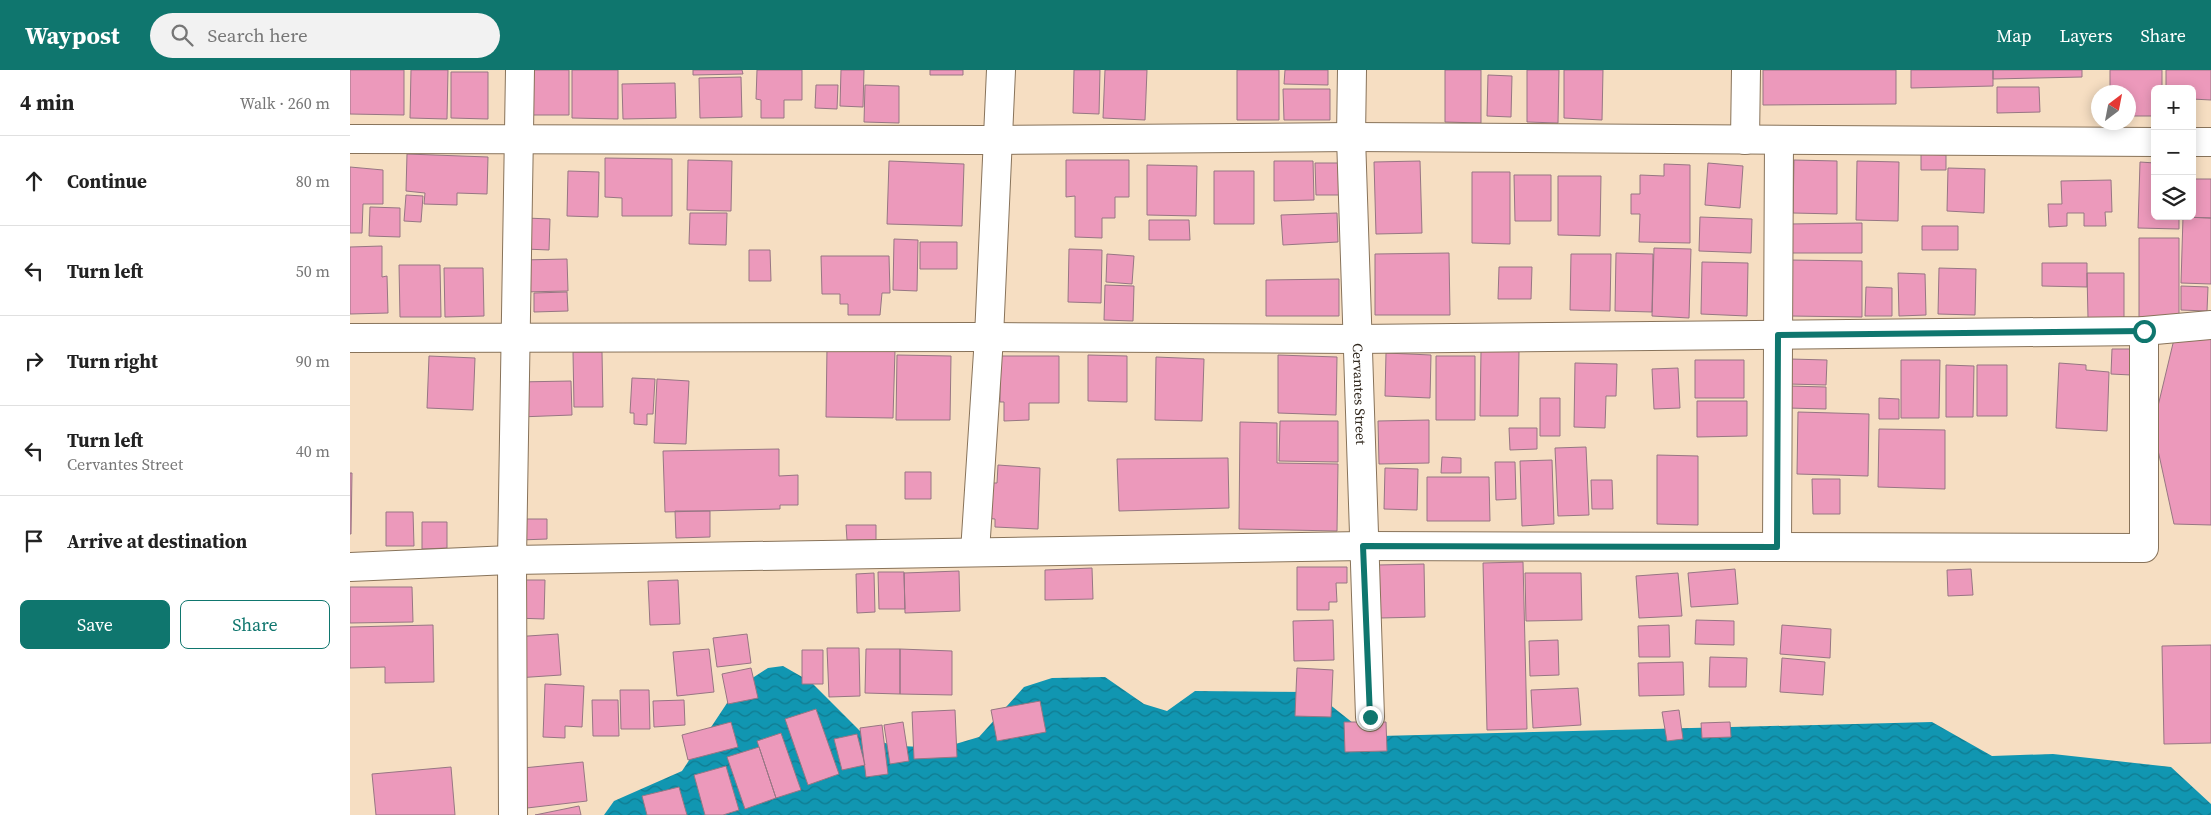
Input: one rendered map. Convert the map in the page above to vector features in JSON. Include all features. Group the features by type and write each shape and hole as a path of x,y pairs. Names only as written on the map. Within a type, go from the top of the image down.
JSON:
{"street":[{"path":"513,815 512,560 514,338 520,140 520,70"},
{"path":"975,552 989,337 1000,70"},
{"name":"Cervantes Street","path":"1352,70 1351,137 1370,717"},
{"path":"1745,140 1746,70"},
{"path":"350,139 997,140 1351,137 2151,142"},
{"path":"1777,547 1778,140"},
{"path":"2196,142 2211,142"},
{"path":"350,338 989,337 1357,339 2144,331 2211,325"},
{"path":"350,567 512,560 1363,546 2144,548 2144,331"}],"water":[{"path":"783,666 811,682 869,740 901,746 942,748 979,737 1024,687 1052,678 1105,677 1144,704 1167,711 1195,691 1314,692 1358,727 1380,736 1932,722 1992,756 2053,754 2171,767 2211,804 2211,815 604,815 614,801 682,771 737,688 768,668"}],"building":[{"path":"350,70 404,70 404,115 350,114"},
{"path":"411,70 448,70 447,119 410,118"},
{"path":"525,70 569,70 569,115 526,115"},
{"path":"572,70 618,70 618,119 572,118"},
{"path":"693,70 742,70 743,74 693,75"},
{"path":"757,70 802,70 802,100 784,100 784,118 761,118 761,100 756,99"},
{"path":"841,70 864,70 863,107 840,106"},
{"path":"930,70 963,70 963,75 930,75"},
{"path":"1074,70 1100,70 1099,114 1073,113"},
{"path":"1105,70 1147,70 1145,120 1103,118"},
{"path":"1237,70 1279,70 1279,120 1237,120"},
{"path":"1285,70 1328,70 1328,85 1284,84"},
{"path":"1445,70 1481,70 1481,123 1445,122"},
{"path":"1527,70 1559,70 1558,123 1527,122"},
{"path":"1564,70 1603,70 1602,120 1564,118"},
{"path":"1763,70 1896,70 1896,104 1763,105"},
{"path":"1911,70 1993,70 1993,86 1911,88"},
{"path":"1993,70 2082,70 2082,77 1993,79"},
{"path":"2110,70 2162,70 2162,85 2151,85 2151,116 2136,116 2136,85 2110,85"},
{"path":"2166,70 2211,70 2211,100 2196,99 2196,85 2166,85"},
{"path":"451,72 488,72 488,119 451,118"},
{"path":"1488,75 1512,76 1511,117 1487,116"},
{"path":"741,77 742,117 700,118 699,78"},
{"path":"675,83 676,118 623,119 622,84"},
{"path":"816,85 838,85 837,109 815,108"},
{"path":"865,85 899,86 899,123 864,122"},
{"path":"1997,87 2039,87 2040,112 1997,113"},
{"path":"1283,89 1330,89 1330,120 1284,120"},
{"path":"407,154 488,157 487,194 457,193 457,205 424,204 425,193 406,191"},
{"path":"1921,154 1946,155 1946,170 1921,170"},
{"path":"605,158 672,159 672,216 622,216 622,198 605,197"},
{"path":"688,160 732,161 731,211 687,210"},
{"path":"1066,160 1129,160 1129,197 1115,197 1115,218 1102,218 1102,238 1075,237 1075,196 1066,197"},
{"path":"1794,160 1837,161 1837,214 1793,213"},
{"path":"889,161 964,164 962,226 887,224"},
{"path":"1274,161 1313,161 1314,200 1274,201"},
{"path":"1420,161 1422,233 1376,234 1374,162"},
{"path":"1857,161 1899,162 1898,221 1856,220"},
{"path":"2140,162 2151,163 2151,220 2179,220 2179,229 2138,228"},
{"path":"1315,163 1340,163 1340,195 1316,195"},
{"path":"1708,163 1743,166 1740,208 1705,205"},
{"path":"1664,164 1690,165 1690,243 1639,242 1640,214 1631,214 1631,194 1640,194 1640,175 1664,176"},
{"path":"1147,165 1197,166 1196,216 1147,215"},
{"path":"350,167 383,170 383,204 363,204 362,233 350,233"},
{"path":"1948,168 1985,169 1984,213 1947,211"},
{"path":"568,171 599,172 598,217 567,216"},
{"path":"1214,171 1254,171 1254,224 1214,224"},
{"path":"1472,172 1510,172 1510,244 1472,243"},
{"path":"1514,175 1551,175 1551,221 1515,221"},
{"path":"1558,176 1601,176 1600,236 1558,235"},
{"path":"2196,179 2211,179 2211,218 2196,217"},
{"path":"2111,180 2112,212 2105,212 2106,226 2084,226 2084,213 2067,213 2067,226 2049,227 2048,204 2062,204 2061,181"},
{"path":"406,195 423,196 421,222 404,221"},
{"path":"370,207 400,208 400,237 369,236"},
{"path":"690,213 727,213 726,245 689,244"},
{"path":"1337,213 1338,242 1283,245 1281,215"},
{"path":"1700,217 1752,219 1751,253 1699,251"},
{"path":"2196,217 2211,218 2211,284 2181,283 2183,220 2196,220"},
{"path":"526,218 550,219 549,250 525,249"},
{"path":"1149,220 1189,220 1190,240 1149,240"},
{"path":"1862,223 1862,253 1790,253 1790,224"},
{"path":"1922,226 1958,226 1958,250 1922,250"},
{"path":"2139,238 2179,238 2179,319 2139,318"},
{"path":"894,239 918,240 917,291 893,290"},
{"path":"920,242 957,242 957,269 920,269"},
{"path":"382,246 382,277 387,276 388,313 350,314 350,247"},
{"path":"1654,248 1691,249 1689,318 1652,316"},
{"path":"1069,249 1102,250 1101,303 1068,302"},
{"path":"749,250 770,250 771,281 749,281"},
{"path":"1449,253 1450,315 1375,315 1375,254"},
{"path":"1616,253 1653,254 1652,312 1615,311"},
{"path":"1107,254 1134,256 1132,284 1106,282"},
{"path":"1571,254 1611,254 1610,311 1570,310"},
{"path":"821,256 889,256 890,293 882,293 880,315 848,315 848,304 840,304 840,294 822,294"},
{"path":"567,259 568,291 523,292 522,260"},
{"path":"1790,260 1862,261 1862,317 1790,316"},
{"path":"1702,262 1748,263 1747,316 1701,314"},
{"path":"2042,263 2087,263 2087,287 2042,286"},
{"path":"399,265 440,265 441,317 400,317"},
{"path":"1499,267 1532,267 1531,299 1498,299"},
{"path":"444,268 483,268 484,316 445,317"},
{"path":"1939,268 1976,269 1975,315 1938,314"},
{"path":"1898,273 1925,274 1926,315 1899,316"},
{"path":"2087,273 2124,273 2124,318 2088,318"},
{"path":"1339,279 1339,316 1266,316 1266,280"},
{"path":"1105,285 1134,286 1133,321 1104,320"},
{"path":"2181,286 2208,287 2207,311 2181,310"},
{"path":"1866,287 1892,288 1892,316 1865,316"},
{"path":"567,292 568,311 534,312 534,293"},
{"path":"2175,335 2211,335 2211,525 2174,524 2153,427"},
{"path":"827,348 895,350 893,418 826,417"},
{"path":"2112,349 2131,349 2131,375 2111,374"},
{"path":"1481,351 1519,351 1518,416 1480,416"},
{"path":"573,352 602,352 603,407 574,407"},
{"path":"1386,353 1431,355 1430,398 1385,396"},
{"path":"897,355 951,356 950,420 896,420"},
{"path":"1088,355 1127,356 1127,402 1088,401"},
{"path":"1278,355 1337,357 1336,415 1278,413"},
{"path":"429,356 475,358 473,410 427,408"},
{"path":"1000,356 1059,356 1059,403 1029,403 1029,420 1004,421 1004,402 1000,402"},
{"path":"1436,356 1475,356 1475,420 1436,420"},
{"path":"1156,357 1204,359 1202,421 1155,420"},
{"path":"1790,359 1827,360 1826,385 1789,384"},
{"path":"1695,360 1744,360 1744,398 1695,398"},
{"path":"1901,360 1940,360 1939,418 1901,418"},
{"path":"1575,363 1617,364 1616,396 1606,396 1605,428 1574,427"},
{"path":"2059,363 2086,365 2086,370 2109,372 2107,431 2056,428"},
{"path":"1946,365 1974,366 1973,417 1946,417"},
{"path":"1977,365 2007,365 2007,416 1977,416"},
{"path":"1678,368 1680,408 1654,409 1652,369"},
{"path":"632,378 655,379 653,414 647,414 647,425 634,424 634,413 630,413"},
{"path":"657,379 689,381 686,444 654,443"},
{"path":"571,381 572,415 519,417 518,382"},
{"path":"1789,386 1826,387 1826,409 1788,408"},
{"path":"1540,398 1560,398 1560,436 1540,436"},
{"path":"1879,398 1899,399 1899,419 1879,419"},
{"path":"1697,401 1747,401 1747,436 1697,437"},
{"path":"1798,412 1869,414 1868,476 1797,474"},
{"path":"1429,420 1429,463 1379,464 1378,421"},
{"path":"1280,421 1338,421 1338,462 1279,461"},
{"path":"1240,422 1277,423 1277,463 1338,464 1337,531 1239,529"},
{"path":"1509,428 1537,428 1537,449 1510,450"},
{"path":"1879,429 1945,430 1945,489 1878,487"},
{"path":"1586,447 1589,515 1558,516 1555,448"},
{"path":"779,449 779,476 798,475 798,505 780,505 780,509 665,512 663,451"},
{"path":"1657,455 1698,456 1698,525 1657,524"},
{"path":"1442,457 1461,458 1461,473 1441,473"},
{"path":"1228,458 1229,508 1119,511 1117,459"},
{"path":"1552,460 1554,524 1522,526 1520,461"},
{"path":"1495,462 1515,462 1516,499 1496,500"},
{"path":"998,465 1040,468 1038,529 995,527 995,519 984,518 986,483 997,483"},
{"path":"1385,468 1418,469 1417,510 1384,509"},
{"path":"905,472 931,472 931,499 905,499"},
{"path":"350,473 352,473 351,534 350,534"},
{"path":"1427,477 1489,477 1490,521 1427,521"},
{"path":"1812,479 1840,479 1840,514 1813,514"},
{"path":"1591,480 1612,480 1613,509 1592,509"},
{"path":"675,511 710,511 710,537 676,538"},
{"path":"386,512 413,512 414,546 386,546"},
{"path":"519,519 547,519 547,539 520,540"},
{"path":"422,522 447,522 447,548 422,549"},
{"path":"846,525 876,525 876,540 847,540"},
{"path":"1523,562 1527,729 1487,730 1483,563"},
{"path":"1424,564 1425,617 1380,618 1378,565"},
{"path":"1297,567 1347,567 1347,583 1336,583 1337,602 1329,602 1329,610 1297,610"},
{"path":"1092,568 1093,599 1045,600 1045,570"},
{"path":"1735,569 1738,604 1691,607 1688,573"},
{"path":"1971,569 1973,595 1948,596 1947,570"},
{"path":"959,571 960,611 905,613 904,573"},
{"path":"878,572 904,572 905,609 879,609"},
{"path":"874,573 875,612 857,613 856,574"},
{"path":"1525,573 1581,573 1582,620 1526,621"},
{"path":"1678,573 1682,616 1639,618 1636,576"},
{"path":"515,580 545,580 544,619 515,618"},
{"path":"678,580 680,624 650,625 648,581"},
{"path":"350,587 412,587 413,622 350,623"},
{"path":"1333,620 1334,660 1294,661 1293,621"},
{"path":"1696,620 1734,621 1734,645 1695,644"},
{"path":"433,625 434,682 385,683 385,667 350,668 350,627"},
{"path":"1669,625 1670,657 1639,657 1638,626"},
{"path":"1782,625 1831,629 1830,658 1780,654"},
{"path":"558,634 561,675 516,678 513,637"},
{"path":"747,634 751,663 717,667 713,638"},
{"path":"1558,640 1559,675 1530,676 1529,641"},
{"path":"2211,645 2211,743 2164,744 2162,646"},
{"path":"827,648 859,648 860,696 829,697"},
{"path":"709,649 714,692 677,696 673,652"},
{"path":"866,649 900,649 900,694 865,693"},
{"path":"900,649 952,651 952,695 900,694"},
{"path":"802,650 823,650 823,684 802,684"},
{"path":"1710,657 1747,658 1746,687 1709,687"},
{"path":"1782,658 1825,662 1823,695 1780,692"},
{"path":"1683,662 1684,695 1639,696 1638,663"},
{"path":"751,668 758,698 728,704 722,674"},
{"path":"1297,668 1333,670 1331,717 1295,716"},
{"path":"545,684 584,686 582,727 565,726 565,738 543,737"},
{"path":"1578,688 1581,725 1533,728 1531,690"},
{"path":"620,690 649,690 650,729 621,729"},
{"path":"592,700 618,700 619,736 593,736"},
{"path":"684,700 685,725 654,727 653,701"},
{"path":"1040,701 1046,732 997,741 991,710"},
{"path":"816,709 839,774 808,785 785,719"},
{"path":"955,710 957,757 914,759 912,712"},
{"path":"1679,710 1683,739 1667,741 1662,712"},
{"path":"731,722 738,747 688,760 682,735"},
{"path":"903,722 909,761 890,764 884,725"},
{"path":"1344,722 1386,722 1387,751 1345,752"},
{"path":"1730,722 1731,737 1702,738 1701,723"},
{"path":"882,725 888,774 866,777 860,728"},
{"path":"781,733 801,790 776,798 757,741"},
{"path":"857,734 865,765 842,770 834,739"},
{"path":"759,747 776,798 745,809 727,757"},
{"path":"583,762 587,801 527,808 523,768"},
{"path":"726,766 739,810 723,815 705,815 694,775"},
{"path":"451,767 455,815 376,815 372,774"},
{"path":"679,787 687,815 647,815 642,796"},
{"path":"579,806 581,815 535,815"}],"route":[{"path":"1370,717 1363,546 1777,547 1778,335 2144,331"}]}
